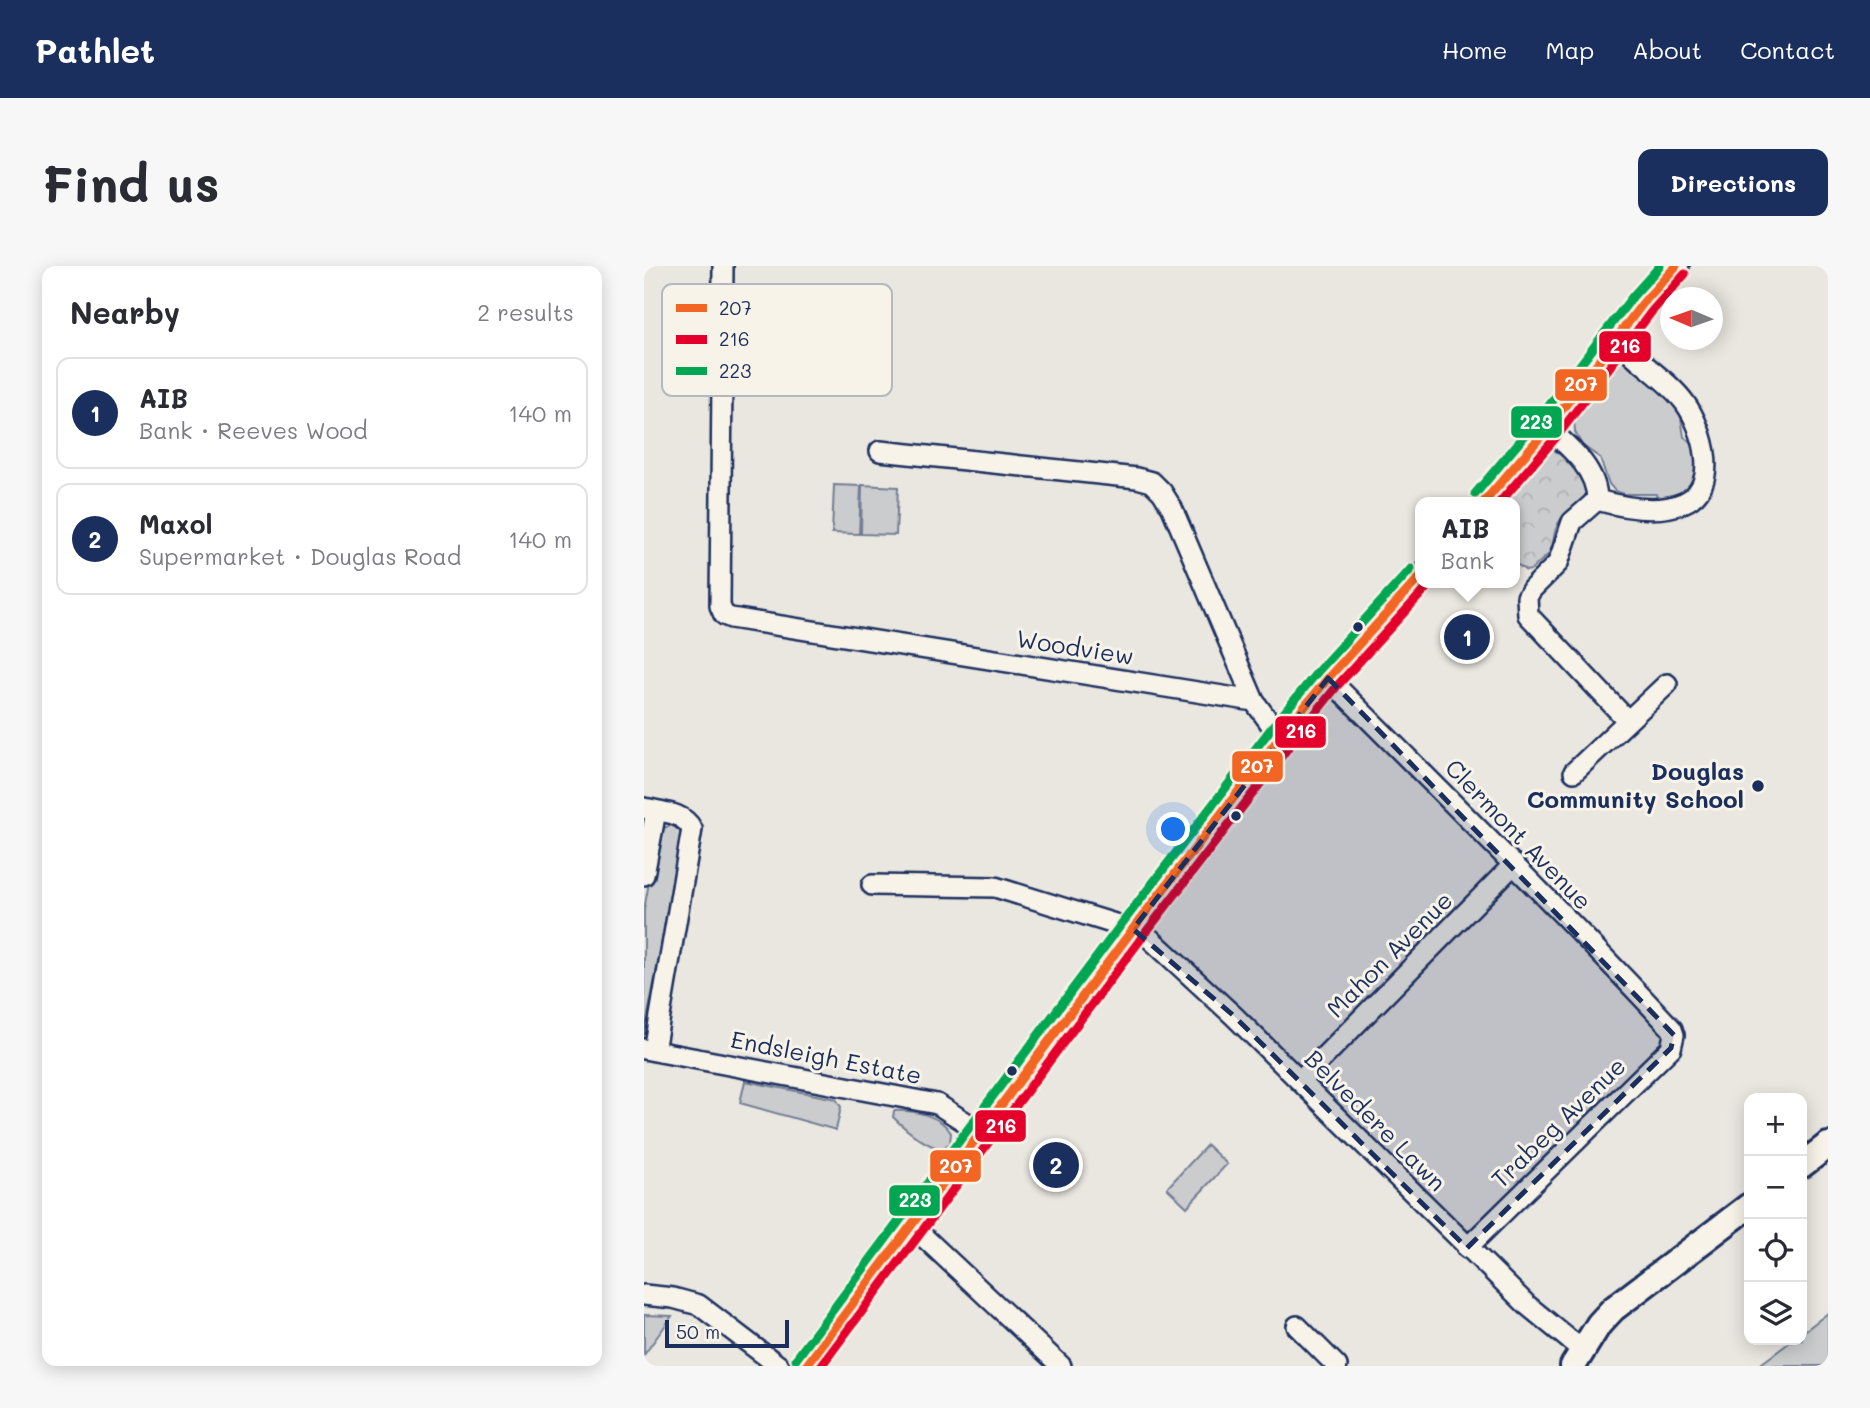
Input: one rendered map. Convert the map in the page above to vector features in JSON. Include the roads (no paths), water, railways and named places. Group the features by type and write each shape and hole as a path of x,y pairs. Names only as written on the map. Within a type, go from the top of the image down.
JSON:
{"main road":[{"path":"1488,497 1548,428 1643,303 1676,266"},
{"path":"806,1366 1280,737 1328,678 1415,582"},
{"path":"1807,1161 1828,1145"},
{"path":"1578,1358 1599,1324 1622,1301 1744,1210"}],"street":[{"name":"Woodview","path":"723,266 723,284"},
{"path":"1597,500 1629,506 1670,507 1692,497 1702,480 1705,453 1684,400 1633,355"},
{"name":"Woodview","path":"722,396 720,606 724,615 1254,701"},
{"path":"1548,428 1578,456 1594,483 1597,500"},
{"path":"880,451 1137,478 1152,482 1162,492 1181,527 1254,701 1280,737"},
{"path":"1597,500 1572,522 1558,563 1532,589 1527,605 1528,615 1628,721"},
{"name":"Clermont Avenue","path":"1328,678 1514,864 1672,1029"},
{"path":"1574,772 1667,684"},
{"name":"Endsleigh Estate","path":"644,875 650,810 681,816 687,820 692,836 649,1050 937,1104 981,1132"},
{"name":"Mahon Avenue","path":"1300,1081 1514,864"},
{"name":"Belvedere Lawn","path":"872,886 995,887 1144,933 1234,1016 1578,1358"},
{"name":"Trabeg Avenue","path":"1467,1248 1671,1048 1674,1035 1672,1029"},
{"path":"911,1225 1060,1366"},
{"path":"644,1295 673,1298 699,1305 779,1366"},
{"path":"1297,1326 1334,1365"}],"place":[{"name":"AIB","path":"1467,637"},
{"name":"Douglas Community School","path":"1758,786"},
{"name":"Maxol","path":"1056,1165"}]}
